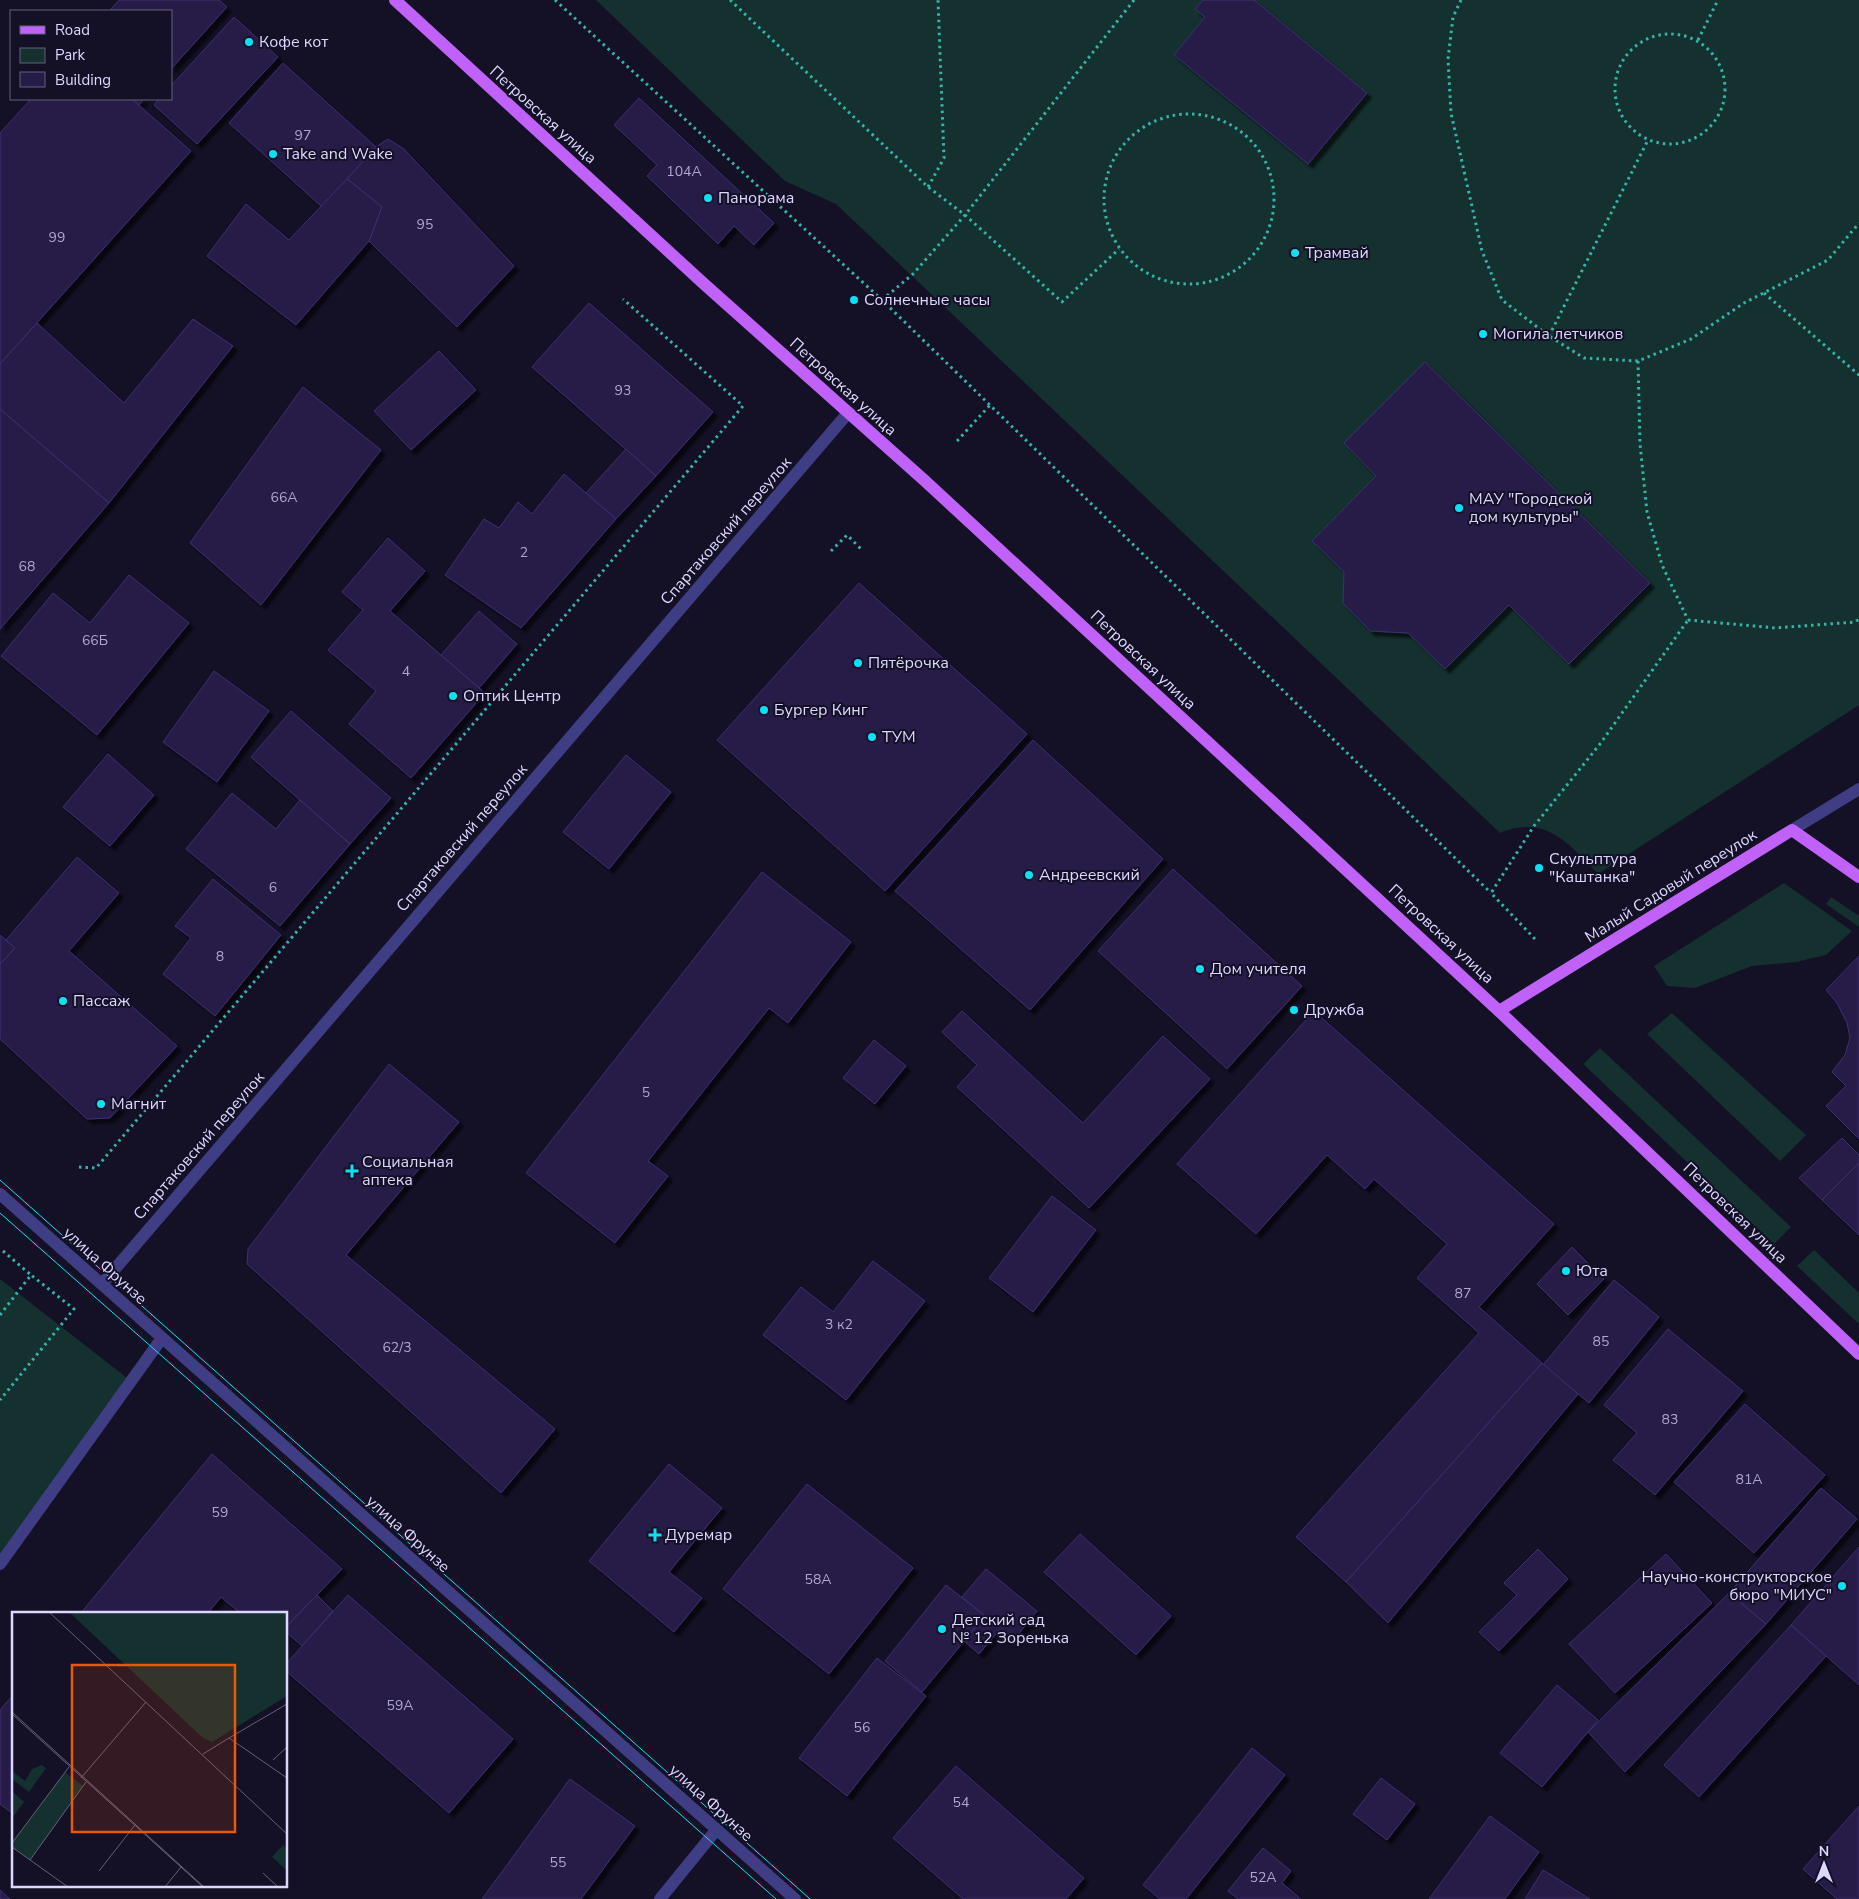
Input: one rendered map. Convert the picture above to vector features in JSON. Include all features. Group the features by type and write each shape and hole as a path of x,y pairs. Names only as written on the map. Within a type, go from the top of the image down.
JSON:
{"main road":[{"name":"Петровская улица","path":"395,0 924,480 1500,1011 1859,1354"},
{"name":"Малый Садовый переулок","path":"1500,1011 1792,830"},
{"path":"1792,830 1859,877"}],"street":[{"name":"Спартаковский переулок","path":"102,1284 848,413"},
{"name":"Малый Садовый переулок","path":"1792,830 1859,789"},
{"name":"улица Фрунзе","path":"0,1194 795,1899"},
{"path":"0,1564 162,1338"},
{"path":"660,1899 716,1829"}],"path":[{"path":"555,0 882,300 991,404 1491,893 1535,939"},
{"path":"730,0 928,187 965,215 1062,302 1119,249"},
{"path":"928,187 944,158 938,0"},
{"path":"882,300 913,274 965,215 1134,0"},
{"path":"1461,0 1453,17 1448,58 1451,113 1482,251 1502,300 1549,336 1584,358 1638,361 1691,339 1744,303 1828,260 1859,224"},
{"path":"1698,40 1718,0"},
{"path":"1666,33 1683,35 1698,40 1711,51 1720,65 1725,81 1725,98 1720,114 1710,127 1697,138 1681,143 1665,144 1648,140 1634,131 1623,119 1616,104 1614,88 1617,71 1624,56 1636,44 1650,37 1666,33"},
{"path":"1177,114 1204,115 1231,124 1252,141 1268,163 1275,190 1274,217 1264,243 1246,264 1223,278 1196,285 1167,282 1140,270 1119,249 1106,223 1104,193 1111,165 1127,140 1151,123 1177,114"},
{"path":"1549,336 1648,140"},
{"path":"1764,293 1859,374"},
{"path":"79,1167 96,1168 743,406 623,299"},
{"path":"1638,361 1640,444 1647,512 1662,565 1688,620"},
{"path":"957,441 991,404"},
{"path":"831,551 847,535 862,550"},
{"path":"1688,620 1776,628 1854,622 1859,619"},
{"path":"1491,893 1534,826 1600,744 1688,620"},
{"path":"0,1400 74,1309 3,1251"},
{"path":"0,1316 31,1275"}],"green space":[{"path":"596,0 1859,0 1859,705 1598,874 1566,843 1544,830 1531,827 1516,828 1500,833 836,204 785,181"},
{"path":"1784,883 1852,931 1826,955 1796,962 1752,966 1695,988 1667,986 1654,966"},
{"path":"1831,897 1859,916 1859,927 1826,904"},
{"path":"1672,1013 1806,1135 1780,1161 1647,1034"},
{"path":"1600,1048 1791,1227 1774,1244 1583,1064"},
{"path":"1814,1250 1859,1293 1859,1324 1797,1266"},
{"path":"0,1279 131,1381 0,1564"}],"building":[{"path":"119,0 219,0 227,7 172,68 172,10 110,10"},
{"path":"1203,0 1254,0 1367,93 1308,164 1174,55 1205,17 1195,9"},
{"path":"234,17 278,57 197,144 154,105 158,100 172,100 172,85"},
{"path":"283,63 376,147 322,207 229,123"},
{"path":"639,98 774,223 754,245 734,226 718,244 647,176 657,165 614,125"},
{"path":"30,100 133,100 191,151 0,364 0,133"},
{"path":"133,100 143,100 139,105"},
{"path":"388,139 404,149 514,266 457,327 369,241 382,207 347,179 376,147"},
{"path":"347,179 382,207 369,241 296,325 207,256 246,204 289,240"},
{"path":"589,303 713,412 656,476 532,367"},
{"path":"193,319 233,346 109,503 0,409 0,364 37,323 124,403"},
{"path":"439,351 476,390 411,450 374,411"},
{"name":"МАУ \"Городской дом культуры\"","path":"1425,362 1650,583 1569,664 1509,605 1445,669 1408,633 1370,631 1343,603 1344,572 1312,541 1376,476 1344,443"},
{"path":"303,387 381,450 261,605 190,543"},
{"path":"0,409 109,503 0,629"},
{"path":"626,449 656,476 616,519 586,493"},
{"path":"564,474 616,519 521,628 445,575 484,519 499,528 518,502 532,514"},
{"path":"388,538 425,571 390,611 485,693 411,778 349,724 376,691 328,650 363,610 342,592"},
{"path":"129,575 189,623 97,735 1,656 53,593 90,623"},
{"name":"ТУМ","path":"859,583 1027,734 885,891 717,740"},
{"path":"479,611 517,644 479,688 441,655"},
{"path":"214,671 269,711 217,782 163,742"},
{"path":"291,711 391,798 350,844 251,757"},
{"name":"Андреевский","path":"1033,740 1163,859 1030,1010 895,891"},
{"path":"108,754 154,795 110,846 63,807"},
{"path":"626,755 671,792 609,869 563,832"},
{"path":"232,793 276,829 300,800 350,844 280,926 186,849"},
{"name":"Пассаж","path":"77,857 119,893 69,951 177,1046 110,1118 87,1119 0,1039 0,964 15,948 6,940"},
{"name":"Дом учителя","path":"1173,869 1302,986 1227,1069 1098,951"},
{"path":"762,872 851,942 788,1023 769,1008 648,1161 668,1176 615,1243 526,1173"},
{"path":"213,879 281,935 215,1016 163,974 191,938 175,926"},
{"path":"0,935 15,948 0,964"},
{"path":"1859,956 1859,1139 1826,1106 1846,1086 1832,1072 1845,1055 1850,1038 1847,1023 1837,1003 1826,990"},
{"path":"962,1011 1083,1123 1163,1036 1210,1079 1089,1208 957,1087 977,1065 942,1032"},
{"path":"1314,1011 1554,1224 1479,1307 1542,1363 1346,1582 1296,1537 1479,1333 1417,1278 1447,1244 1374,1179 1365,1189 1327,1155 1256,1234 1177,1164"},
{"path":"874,1040 906,1066 875,1104 843,1078"},
{"path":"389,1064 459,1122 346,1255 555,1429 501,1493 247,1264 248,1249"},
{"path":"1842,1138 1859,1155 1859,1163 1822,1200 1799,1178"},
{"path":"1859,1163 1859,1235 1822,1200"},
{"path":"1052,1196 1096,1230 1033,1312 989,1278"},
{"path":"1572,1247 1604,1279 1568,1315 1537,1284"},
{"path":"873,1261 925,1301 846,1400 763,1335 801,1287 833,1312"},
{"path":"1614,1280 1659,1317 1589,1403 1543,1365"},
{"path":"1668,1329 1743,1391 1655,1495 1613,1460 1637,1433 1604,1405"},
{"path":"1542,1363 1578,1394 1388,1623 1346,1582"},
{"path":"1745,1404 1825,1475 1754,1553 1674,1482"},
{"path":"212,1454 342,1569 288,1625 288,1612 239,1612 221,1597 209,1612 82,1612"},
{"name":"Дуремар","path":"669,1464 722,1508 669,1572 702,1598 674,1632 589,1561"},
{"path":"807,1484 913,1568 829,1674 723,1589"},
{"path":"1821,1488 1857,1519 1766,1624 1729,1593"},
{"path":"1080,1534 1171,1616 1136,1655 1044,1572"},
{"name":"Научно-конструкторское бюро \"МИУС\"","path":"1859,1547 1859,1685 1791,1625"},
{"path":"1538,1549 1568,1579 1499,1651 1479,1632 1517,1595 1504,1583"},
{"path":"1666,1554 1712,1603 1615,1693 1569,1644"},
{"path":"986,1569 1037,1611 1013,1641 999,1630 979,1654 964,1641 985,1616 962,1597"},
{"name":"Детский сад № 12 Зоренька","path":"946,1585 985,1616 922,1692 885,1661"},
{"path":"1729,1593 1766,1624 1625,1772 1588,1732"},
{"path":"317,1595 333,1611 302,1646 288,1634 288,1625"},
{"path":"348,1595 513,1739 449,1813 288,1673 288,1662"},
{"path":"1791,1625 1826,1656 1699,1797 1664,1765"},
{"path":"877,1658 926,1696 847,1796 799,1758"},
{"path":"1557,1685 1598,1720 1542,1787 1500,1753"},
{"path":"12,1696 12,1813 0,1804 0,1710"},
{"path":"1252,1748 1285,1775 1186,1899 1160,1899 1143,1885"},
{"path":"956,1766 1084,1878 1066,1899 963,1899 893,1838"},
{"path":"1381,1778 1415,1804 1387,1840 1353,1814"},
{"path":"570,1779 635,1826 581,1899 482,1899"},
{"path":"1859,1806 1859,1899 1837,1899 1803,1869"},
{"path":"1490,1816 1539,1852 1505,1899 1429,1899"},
{"path":"1263,1848 1291,1871 1282,1883 1301,1899 1238,1899 1228,1891"},
{"path":"1543,1870 1590,1899 1525,1899"},
{"path":"0,1890 10,1899 0,1899"}],"tram line":[{"path":"0,1180 810,1899"},
{"path":"0,1213 776,1899"}],"place":[{"name":"Кофе кот","path":"249,42"},
{"name":"Take and Wake","path":"273,154"},
{"name":"Панорама","path":"708,198"},
{"name":"Трамвай","path":"1295,253"},
{"name":"Солнечные часы","path":"854,300"},
{"name":"Могила летчиков","path":"1483,334"},
{"name":"МАУ \"Городской дом культуры\"","path":"1459,508"},
{"name":"Пятёрочка","path":"858,663"},
{"name":"Оптик Центр","path":"453,696"},
{"name":"Бургер Кинг","path":"764,710"},
{"name":"ТУМ","path":"872,737"},
{"name":"Скульптура \"Каштанка\"","path":"1539,868"},
{"name":"Андреевский","path":"1029,875"},
{"name":"Дом учителя","path":"1200,969"},
{"name":"Пассаж","path":"63,1001"},
{"name":"Дружба","path":"1294,1010"},
{"name":"Магнит","path":"101,1104"},
{"name":"Социальная аптека","path":"352,1171"},
{"name":"Юта","path":"1566,1271"},
{"name":"Дуремар","path":"655,1535"},
{"name":"Научно-конструкторское бюро \"МИУС\"","path":"1842,1586"},
{"name":"Детский сад № 12 Зоренька","path":"942,1629"}]}
